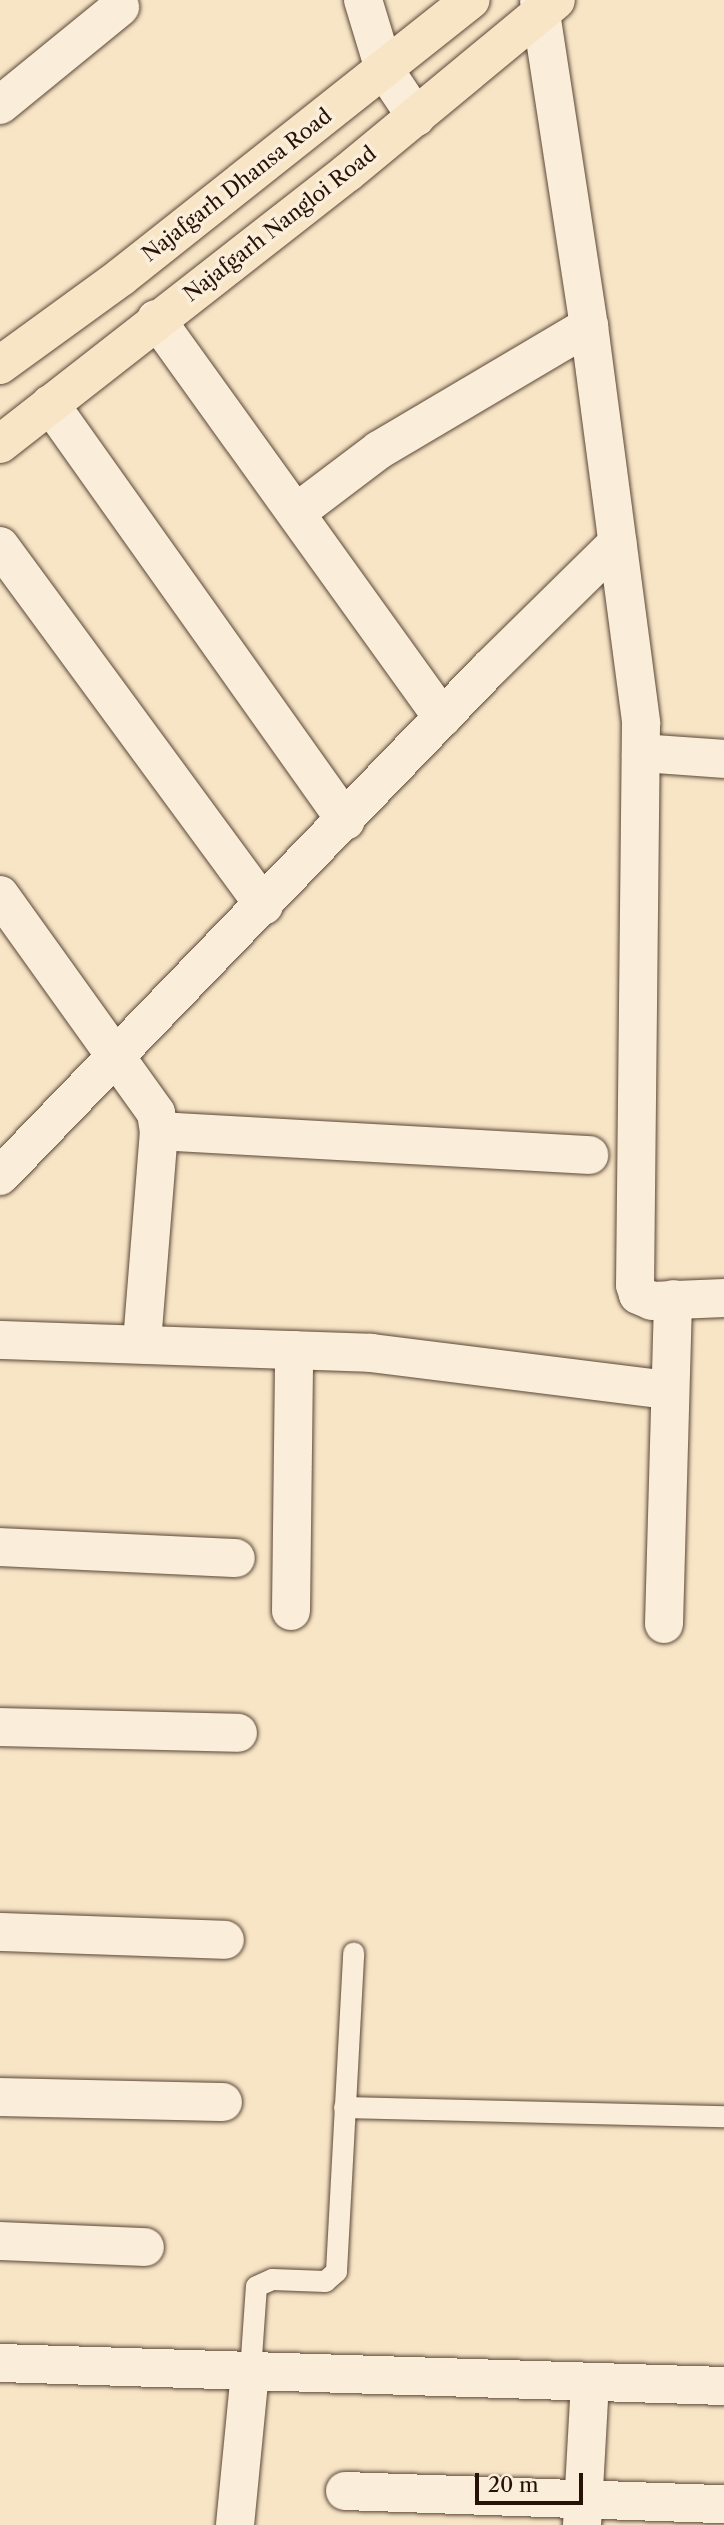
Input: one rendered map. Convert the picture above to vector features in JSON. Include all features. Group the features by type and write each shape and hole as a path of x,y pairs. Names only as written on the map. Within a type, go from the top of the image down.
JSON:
{"main road":[{"name":"Najafgarh Dhansa Road","path":"0,365 121,277 471,0"},
{"name":"Najafgarh Nangloi Road","path":"0,444 416,117 546,4"}],"street":[{"path":"363,0 384,69 416,117"},
{"path":"546,4 617,543 641,753 635,1286 638,1295 652,1301 724,1298"},
{"path":"0,105 120,7"},
{"path":"156,319 443,718"},
{"path":"297,512 379,450 589,326"},
{"path":"50,404 346,821"},
{"path":"6,1157 117,1056 443,718 617,543"},
{"path":"0,546 264,905"},
{"path":"641,753 724,759"},
{"path":"0,895 151,1101 159,1131 142,1344"},
{"path":"159,1131 589,1155"},
{"path":"664,1624 673,1299"},
{"path":"0,1340 371,1353 670,1390"},
{"path":"291,1611 294,1350"},
{"path":"0,1547 236,1558"},
{"path":"0,1727 238,1733"},
{"path":"0,1932 225,1940"},
{"path":"0,2097 223,2102"},
{"path":"0,2241 145,2247"},
{"path":"0,2363 724,2386"},
{"path":"235,2525 250,2371"},
{"path":"583,2511 590,2382"},
{"path":"345,2491 583,2511 724,2504"}],"lane":[{"path":"250,2371 256,2286 272,2279 325,2281 336,2271 353,1952"},
{"path":"344,2107 724,2116"}]}
